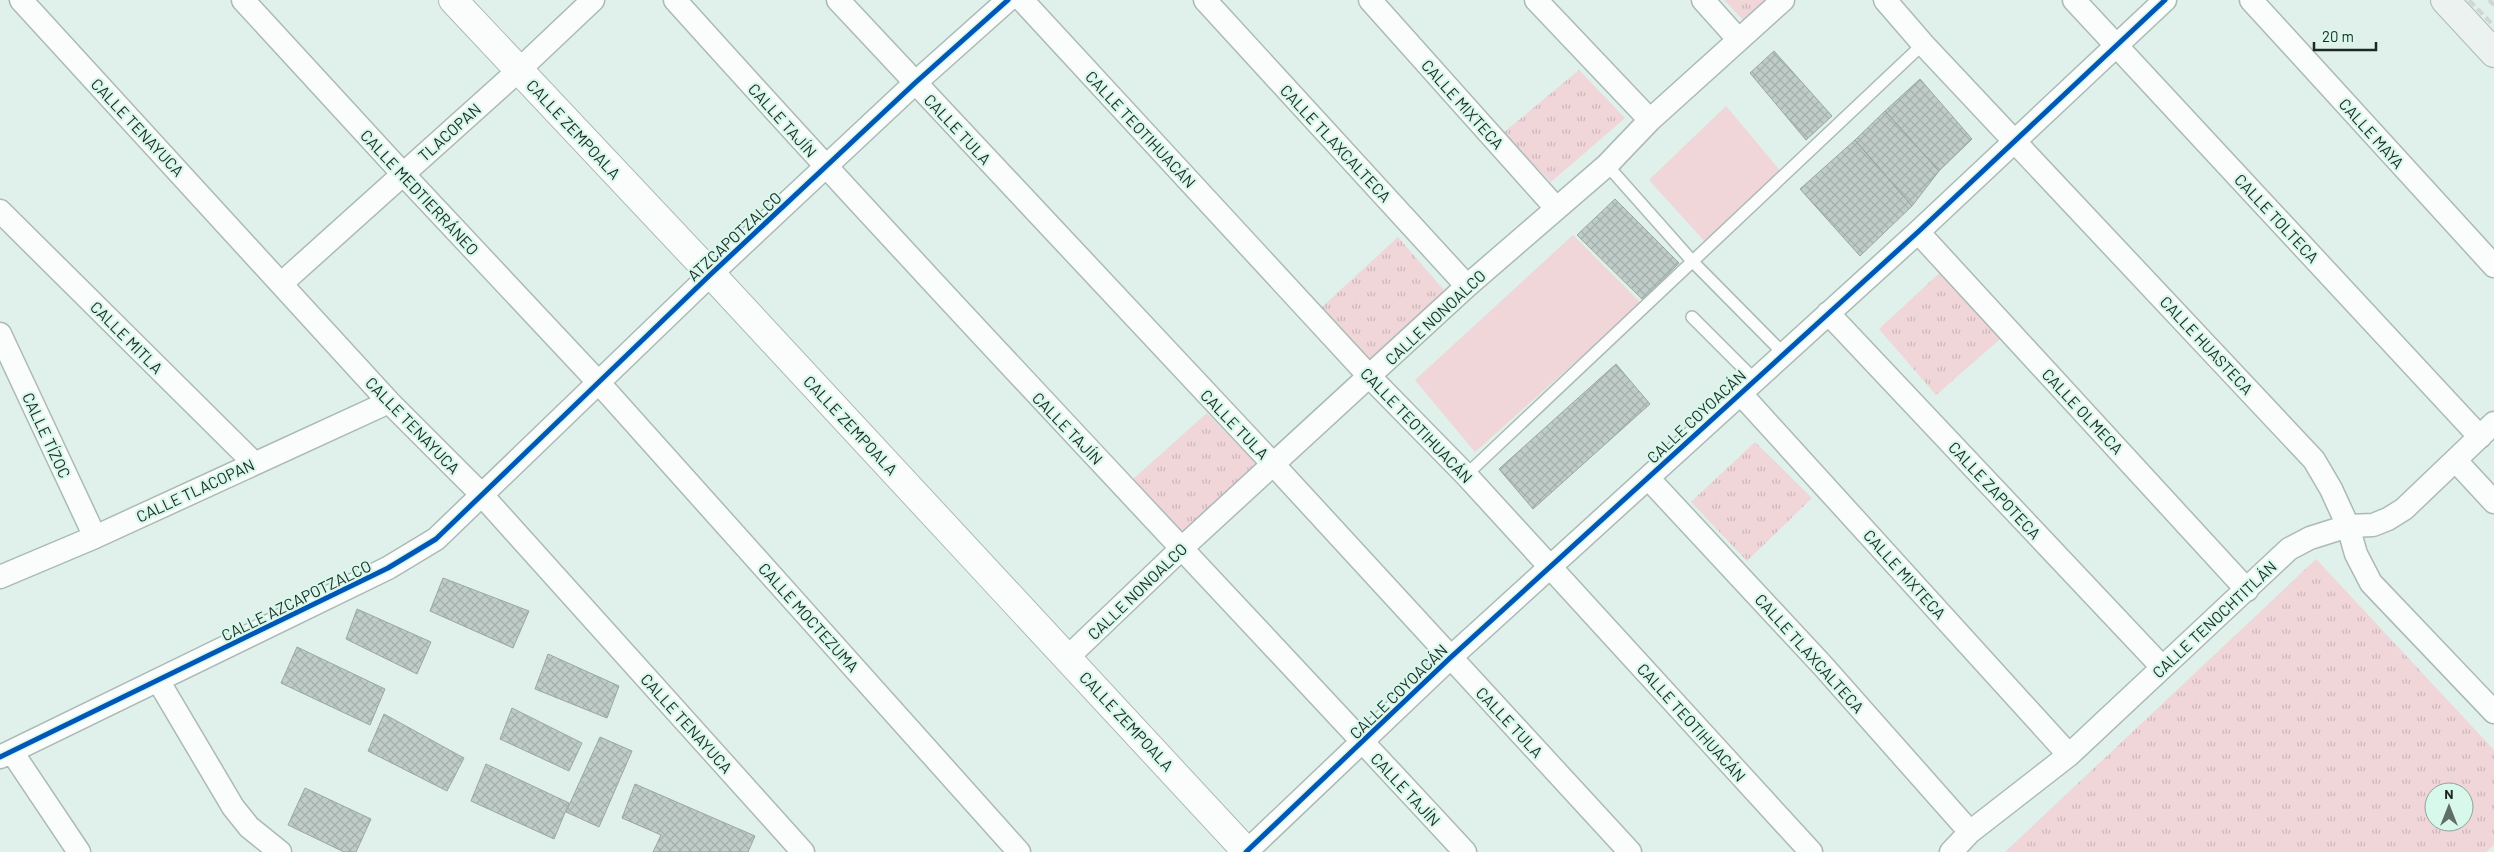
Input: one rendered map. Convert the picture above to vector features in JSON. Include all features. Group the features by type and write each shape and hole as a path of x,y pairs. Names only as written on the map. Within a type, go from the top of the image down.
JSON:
{"main road":[{"path":"2445,0 2494,52"}],"street":[{"name":"CALLE TENAYUCA","path":"21,0 389,402 481,494 803,852"},
{"name":"CALLE MEDTIERRÁNEO","path":"243,0 403,174 600,383"},
{"name":"CALLE ZEMPOALA","path":"453,0 712,274 1068,657 1246,852"},
{"name":"TLACOPAN","path":"282,283 519,70 593,0"},
{"name":"CALLE TAJÍN","path":"675,0 825,167 1003,360 1182,548 1465,852"},
{"name":"CALLE TULA","path":"838,0 1274,464 1630,852"},
{"name":"ATZCAPOTZALCO","path":"481,494 600,383 825,167 1008,0"},
{"name":"CALLE TEOTIHUACÁN","path":"1022,0 1370,377 1466,475 1551,566 1810,852"},
{"name":"CALLE TLAXCALTECA","path":"1205,0 1467,286"},
{"name":"CALLE MIXTECA","path":"1370,0 1556,208"},
{"path":"1536,0 1650,120"},
{"path":"1703,0 1738,40"},
{"name":"CALLE NONOALCO","path":"1068,657 1182,548 1467,286 1607,165 1650,120 1783,0"},
{"name":"CALLE HUASTECA","path":"1885,0 1923,44 2314,460 2331,489 2348,526 2356,554 2371,583 2494,712"},
{"name":"CALLE TOLTECA","path":"2074,0 2487,430"},
{"name":"CALLE COYOACÁN","path":"1246,852 1450,658 2016,142 2119,46 2165,0"},
{"name":"CALLE MAYA","path":"2251,0 2494,266"},
{"name":"CALLE MITLA","path":"0,211 254,463"},
{"name":"CALLE OLMECA","path":"1918,232 2247,590"},
{"name":"CALLE ZAPOTECA","path":"1828,313 2162,667"},
{"name":"CALLE TÍZOC","path":"0,334 95,537"},
{"name":"CALLE MOCTEZUMA","path":"600,383 1019,852"},
{"name":"CALLE MIXTECA","path":"1748,386 2069,755"},
{"name":"CALLE TLACOPAN","path":"0,578 95,537 389,402"},
{"name":"CALLE TENOCHTITLÁN","path":"1951,852 1970,832 2069,755 2247,590 2289,548 2310,538 2348,526 2373,525 2388,519 2404,509 2487,430"},
{"path":"2456,461 2494,502"},
{"name":"CALLE TLAXCALTECA","path":"1648,478 1824,666 1970,832"},
{"name":"CALLE AZCAPOTZALCO","path":"6,755 159,682 388,568 436,539 481,494"},
{"path":"159,682 233,807 248,827 280,852"},
{"path":"6,755 79,852"}],"lane":[{"path":"1466,475 1923,44"},
{"path":"1607,165 1693,262 1784,354"},
{"path":"1692,317 1748,386"}],"green space":[{"path":"1724,0 1770,0 1745,22"},
{"path":"1579,70 1625,118 1551,182 1503,133"},
{"path":"1726,106 1783,174 1707,244 1649,180"},
{"path":"1573,235 1641,303 1475,452 1415,380"},
{"path":"1398,237 1449,296 1375,365 1321,308"},
{"path":"1945,268 2006,334 1936,395 1879,329"},
{"path":"1207,413 1264,472 1188,539 1132,480"},
{"path":"1755,442 1812,498 1747,561 1691,502"},
{"path":"2316,559 2494,750 2494,845 2486,852 2005,852"}],"building":[{"path":"1774,51 1832,116 1806,140 1750,73"},
{"path":"1920,79 1972,139 1939,171 1885,111"},
{"path":"1885,111 1939,171 1912,206 1855,140"},
{"path":"1855,140 1912,206 1860,256 1800,189"},
{"path":"1615,199 1679,263 1643,300 1577,235"},
{"path":"1616,364 1650,404 1533,509 1499,469"},
{"path":"443,578 529,611 513,648 430,611"},
{"path":"357,609 431,642 417,674 346,639"},
{"path":"297,647 385,689 370,725 281,683"},
{"path":"548,654 619,686 607,718 535,689"},
{"path":"512,708 582,743 569,771 500,739"},
{"path":"384,714 464,758 447,791 368,751"},
{"path":"600,737 632,751 599,827 566,812"},
{"path":"486,764 569,803 554,839 471,801"},
{"path":"635,784 755,836 748,852 653,852 661,835 622,818"},
{"path":"305,788 371,819 356,852 344,852 288,825"}],"railway":[{"path":"2469,0 2494,26"},
{"path":"2489,0 2494,5"}],"cycle path":[{"path":"0,757 388,568 436,539 711,274 915,83 1008,0"},
{"path":"1246,852 1450,658 1918,232 2165,0"}]}
